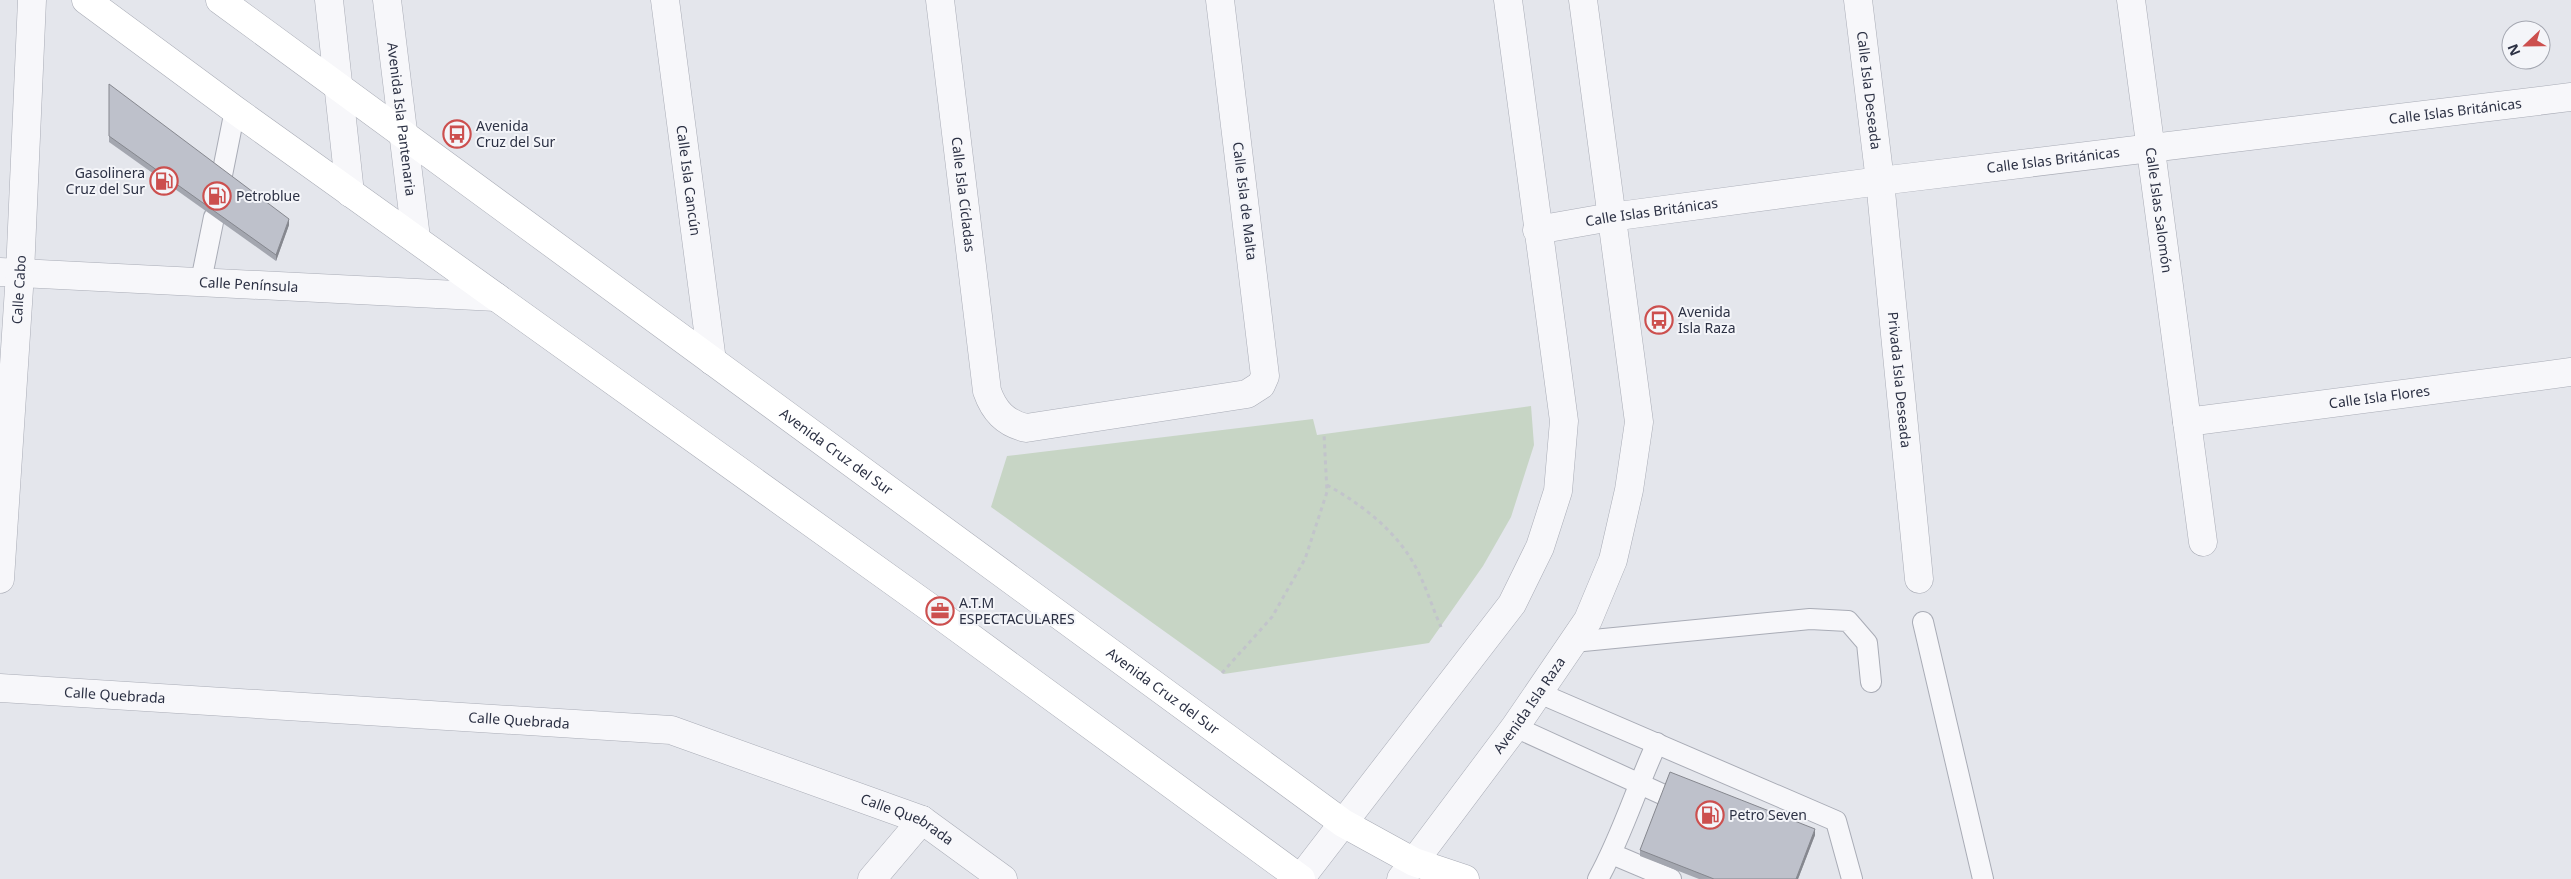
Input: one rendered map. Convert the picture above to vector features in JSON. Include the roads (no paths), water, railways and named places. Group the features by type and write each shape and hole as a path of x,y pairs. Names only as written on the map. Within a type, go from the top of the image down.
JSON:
{"main road":[{"path":"86,0 350,193 416,238 1301,879"},
{"name":"Avenida Cruz del Sur","path":"220,0 1408,870 1465,879"}],"street":[{"name":"Calle Cabo","path":"0,580 10,272 32,0"},
{"path":"329,0 350,193"},
{"name":"Avenida Isla Pantenaria","path":"387,0 416,238"},
{"name":"Calle Isla Cancún","path":"665,0 712,361"},
{"name":"Calle Isla Cícladas","path":"940,0 986,390 991,404 1001,417 1014,425 1026,428 1247,394"},
{"name":"Calle Isla de Malta","path":"1220,0 1265,367 1265,376 1261,384 1247,394"},
{"path":"1301,879 1512,604 1540,547 1558,491 1564,421 1537,230 1508,0"},
{"name":"Avenida Isla Raza","path":"1408,870 1539,693 1588,620 1613,560 1629,490 1639,422 1583,0"},
{"name":"Calle Isla Deseada","path":"1858,0 1880,182"},
{"name":"Calle Islas Salomón","path":"2131,0 2203,542"},
{"name":"Calle Islas Británicas","path":"1537,230 1611,217 1880,182 2571,97"},
{"name":"Privada Isla Deseada","path":"1880,182 1920,579"},
{"name":"Calle Península","path":"10,272 496,297"},
{"name":"Calle Isla Flores","path":"2187,422 2571,372"},
{"name":"Calle Quebrada","path":"0,688 671,730 922,820 1003,879"},
{"path":"872,879 922,820"}],"lane":[{"path":"222,175 236,110"},
{"path":"201,281 214,217"},
{"path":"1573,642 1810,619 1848,621 1867,643 1871,682"},
{"path":"1924,622 1984,879"},
{"path":"1539,693 1836,820 1852,879"},
{"path":"1515,726 1664,794"},
{"path":"1598,879 1612,854 1639,783 1657,743"},
{"path":"1612,854 1671,879"}],"place":[{"name":"Avenida Cruz del Sur","path":"457,134"},
{"name":"Gasolinera Cruz del Sur","path":"164,181"},
{"name":"Petroblue","path":"217,196"},
{"name":"Avenida Isla Raza","path":"1659,320"},
{"name":"A.T.M ESPECTACULARES","path":"940,611"},
{"name":"Petro Seven","path":"1710,815"}]}
